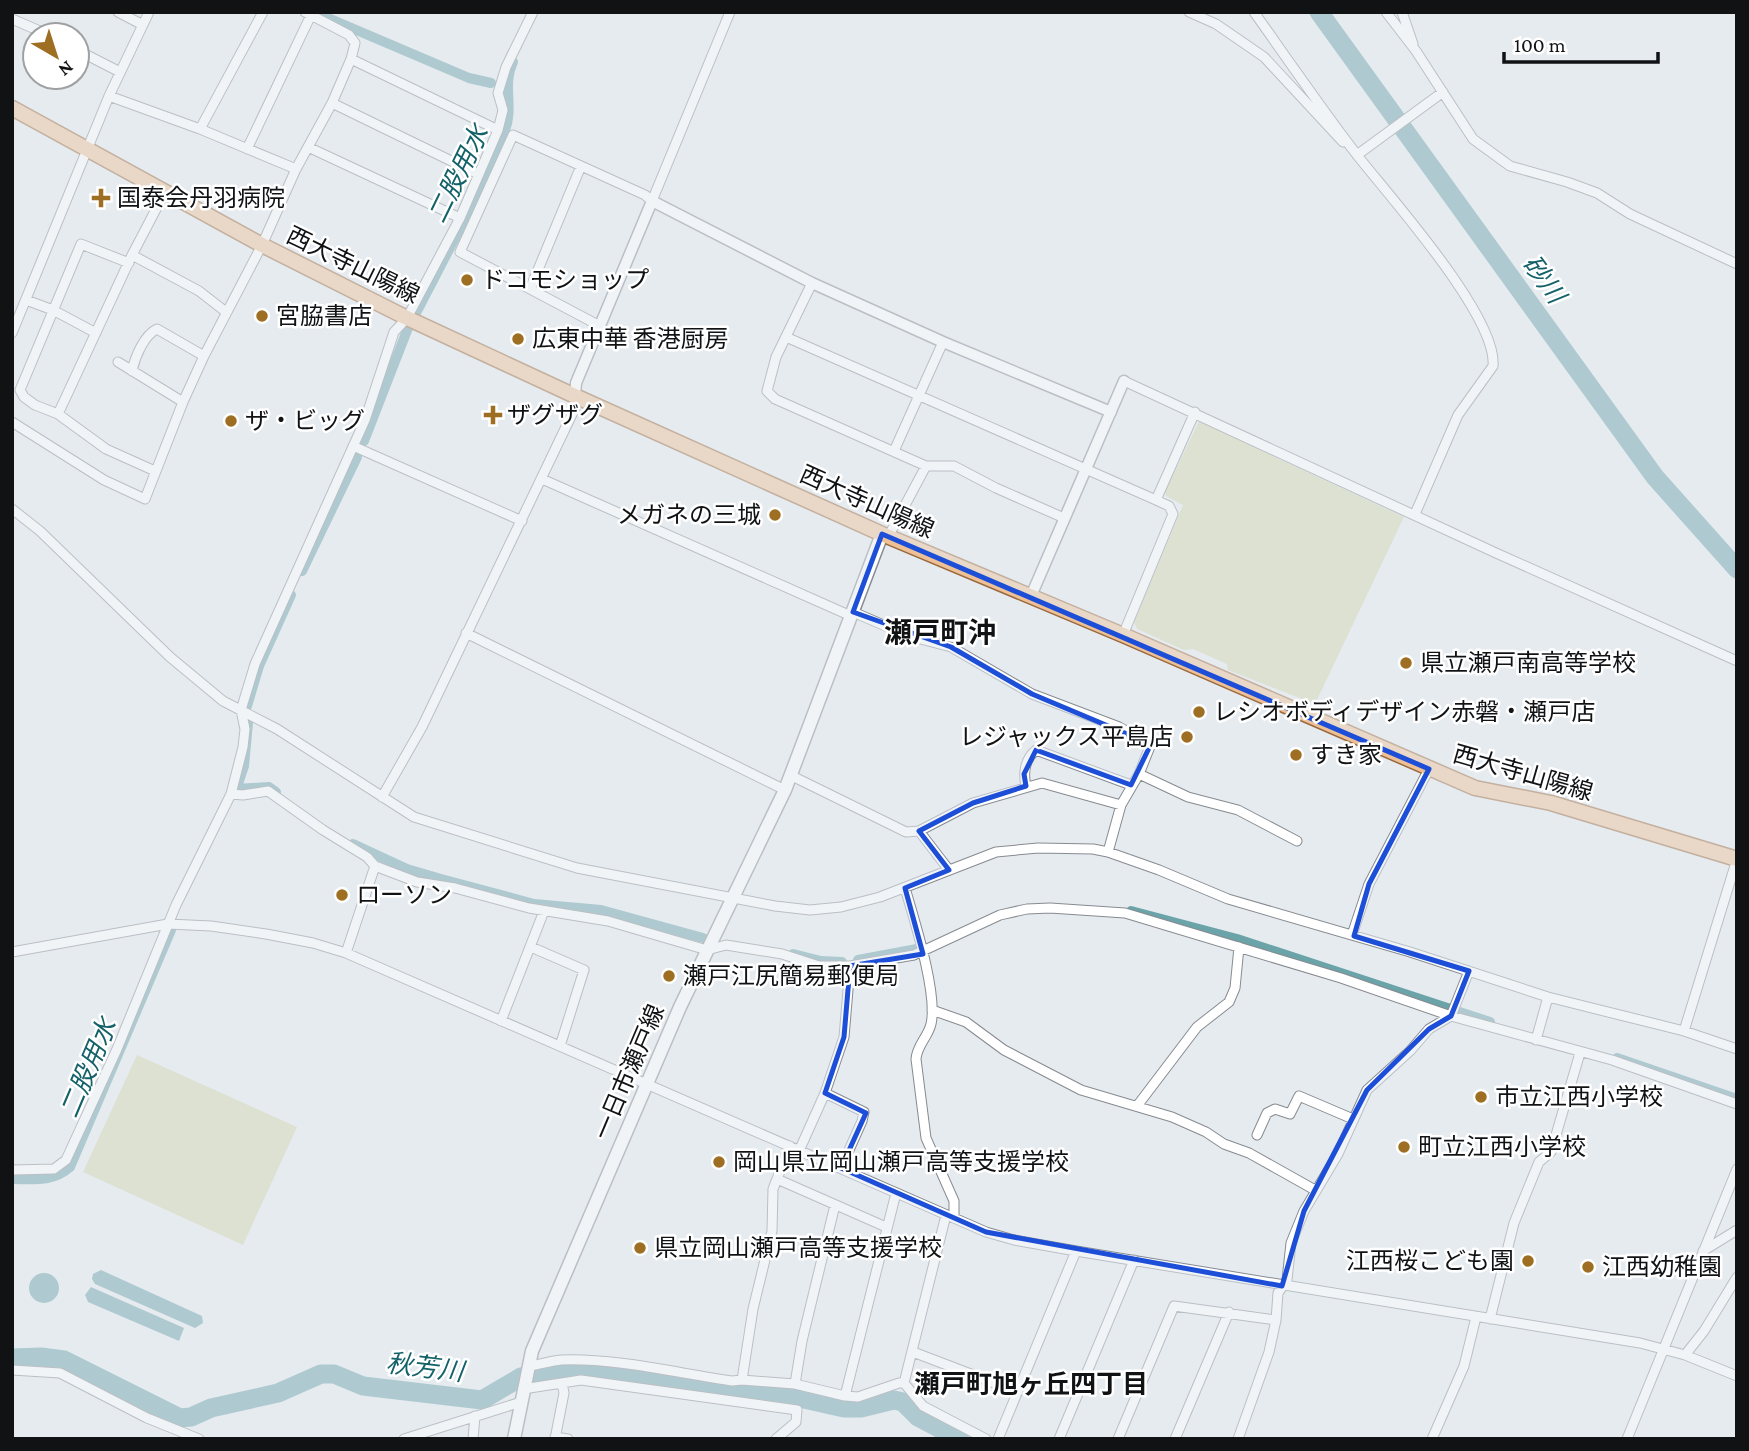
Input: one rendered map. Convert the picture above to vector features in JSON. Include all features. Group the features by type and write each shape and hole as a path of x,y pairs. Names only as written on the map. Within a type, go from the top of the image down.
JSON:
{"main road":[{"name":"西大寺山陽線","path":"12,108 262,245 407,318 885,536 1123,635 1475,788 1551,803 1737,859"},
{"name":"一日市瀬戸線","path":"514,1439 532,1351 680,1007 792,776 852,614 885,536"}],"street":[{"path":"118,12 143,25"},
{"path":"12,333 109,96 149,12"},
{"path":"200,129 263,12"},
{"path":"12,1170 54,1169 66,1160 117,1049 168,924 231,794 243,747 245,729 241,710 261,652 365,420 394,332 407,318 460,218 498,130 503,110 498,93 506,67 533,12"},
{"path":"382,797 422,727 575,408 576,383 730,12"},
{"path":"1189,12 1216,24 1264,57 1328,128 1357,155"},
{"path":"1254,12 1357,155 1406,213 1479,316 1494,359 1493,366 1458,415 1415,514"},
{"path":"1386,12 1416,51 1473,139 1510,166 1597,193 1630,214 1737,264"},
{"path":"1402,12 1416,51"},
{"path":"12,422 104,480 145,499 204,356 332,103 355,43 349,35 308,14 247,149"},
{"path":"91,57 120,72"},
{"path":"351,59 498,130"},
{"path":"1357,155 1443,92"},
{"path":"109,96 200,129 296,170"},
{"path":"332,103 478,174"},
{"path":"600,326 460,252 513,135 645,195 812,283 943,342 1111,412"},
{"path":"308,147 460,218"},
{"path":"530,289 581,166"},
{"path":"58,414 130,259 165,192"},
{"path":"155,471 106,449 58,414 35,405 24,397 20,390 81,244 130,259 199,291 226,312"},
{"path":"812,283 776,357 767,391 775,400 926,466 954,466 1064,518"},
{"path":"26,300 96,333"},
{"path":"132,371 151,331 157,329 204,356"},
{"path":"786,337 1169,506 1173,514 1123,635"},
{"path":"894,451 943,342"},
{"path":"118,362 183,402"},
{"path":"1031,596 1124,381 1737,661"},
{"path":"1156,500 1195,412"},
{"path":"353,446 522,521"},
{"path":"885,536 926,466"},
{"path":"542,479 852,614 909,636 951,647 1031,694 1119,727 1151,744 1139,775 1121,805 1108,852"},
{"path":"12,509 50,540 170,657 223,701 277,729 414,817 577,868 810,910 841,907 905,888 996,852 1073,847 1108,852 1228,899 1548,997 1684,1031 1737,1048"},
{"path":"466,633 785,790"},
{"path":"1026,786 1024,774 1030,755 1036,750 1131,785"},
{"path":"1352,935 1369,884 1429,769"},
{"path":"1139,775 1188,797 1238,810 1297,841"},
{"path":"792,776 906,832 919,831 973,803 1042,783 1121,805"},
{"path":"231,794 268,791 323,831 367,857 375,866 417,882 455,888 544,911 608,921 706,950 726,946 782,954 819,965 850,966 923,952 1000,915 1027,909 1125,913 1341,978 1451,1016 1612,1060 1737,1104"},
{"path":"919,831 949,870"},
{"path":"1684,1031 1737,859"},
{"path":"346,953 375,866"},
{"path":"904,1383 954,1201 926,1138 916,1059 917,1051 931,1024 932,1010 923,952 905,888"},
{"path":"501,1021 544,911"},
{"path":"12,952 168,924 211,926 313,943 346,953 986,1232 1076,1251 1663,1348 1737,1376"},
{"path":"531,947 584,970 560,1046"},
{"path":"1137,1106 1197,1027 1229,1002 1235,988 1239,947"},
{"path":"742,1380 753,1309 772,1231 773,1189 825,1093 844,1037 850,966"},
{"path":"1238,1439 1269,1352 1278,1293 1287,1280 1291,1243 1304,1211 1338,1154 1367,1090 1394,1067 1429,1029 1451,1016 1469,971"},
{"path":"1536,1040 1548,997"},
{"path":"932,1010 966,1022 1004,1050 1081,1090 1172,1117 1206,1132 1224,1144 1249,1153 1315,1190"},
{"path":"1490,1319 1514,1223 1539,1162 1551,1152 1580,1053"},
{"path":"825,1093 864,1112 841,1168"},
{"path":"1257,1135 1267,1113 1275,1109 1290,1114 1299,1096 1353,1119"},
{"path":"1627,1439 1737,1169"},
{"path":"777,1179 886,1227"},
{"path":"845,1396 896,1192"},
{"path":"795,1384 802,1341 835,1205"},
{"path":"1703,1251 1737,1230"},
{"path":"998,1439 1076,1251"},
{"path":"1059,1439 1134,1260"},
{"path":"1685,1355 1704,1331 1737,1277"},
{"path":"1118,1439 1174,1306 1276,1320"},
{"path":"1175,1439 1229,1312"},
{"path":"1432,1439 1464,1366 1476,1317"},
{"path":"913,1352 1018,1392"},
{"path":"526,1378 558,1360 625,1365 732,1381 795,1384 858,1397 904,1383"},
{"path":"12,1370 60,1373 147,1418 199,1439"},
{"path":"526,1378 562,1383 594,1381 797,1410 796,1422 776,1439"},
{"path":"562,1383 564,1393 555,1438 568,1439"},
{"path":"904,1383 923,1406 986,1439"},
{"path":"411,1438 521,1402"},
{"path":"473,1439 475,1416"}],"highlighted area":[{"path":"882,534 1429,769 1369,884 1354,936 1469,971 1451,1016 1429,1029 1367,1090 1304,1211 1282,1286 986,1232 841,1168 866,1113 825,1093 844,1037 850,966 923,954 905,888 949,870 919,831 973,803 1026,786 1024,774 1036,750 1131,785 1151,744 1032,694 951,647 853,612"}],"green space":[{"path":"1199,421 1267,450 1275,457 1404,517 1315,704 1228,670 1227,664 1193,649 1184,650 1137,629 1134,622 1183,505 1166,496 1165,492"},
{"path":"137,1055 297,1127 243,1245 83,1172"}],"water":[{"path":"101,1270 202,1316 203,1323 195,1328 95,1284 93,1274"},
{"path":"44,1273 50,1274 58,1282 58,1294 50,1302 44,1303 38,1302 30,1294 29,1288 30,1282 38,1274"},
{"path":"91,1287 184,1328 179,1341 88,1302 85,1295"}],"waterway":[{"path":"314,12 469,78 491,83"},
{"name":"砂川","path":"1319,12 1655,477 1737,569"},
{"name":"二股用水","path":"416,313 474,200 505,130 509,113 508,79 513,62"},
{"name":"二股用水","path":"364,441 408,328"},
{"name":"二股用水","path":"302,571 357,457"},
{"name":"二股用水","path":"247,706 259,666 291,595"},
{"name":"二股用水","path":"236,790 244,766 248,723"},
{"path":"236,789 269,787 276,792"},
{"path":"353,844 407,869 534,904 601,910 703,938"},
{"path":"1131,911 1237,939 1490,1022"},
{"name":"二股用水","path":"12,1179 50,1177 70,1167 171,930"},
{"path":"858,960 917,949"},
{"path":"793,954 821,961 842,962"},
{"path":"1617,1058 1734,1098"},
{"name":"秋芳川","path":"12,1358 41,1357 64,1360 180,1418 278,1393 321,1374 334,1374 363,1386 482,1400 521,1377 576,1369 681,1380 795,1397 844,1408 861,1408 894,1400 903,1402 918,1417 960,1439"}],"place":[{"name":"国泰会丹羽病院","path":"101,198"},
{"name":"ドコモショップ","path":"467,280"},
{"name":"宮脇書店","path":"262,316"},
{"name":"広東中華 香港厨房","path":"518,339"},
{"name":"ザグザグ","path":"493,415"},
{"name":"ザ・ビッグ","path":"231,421"},
{"name":"メガネの三城","path":"775,515"},
{"name":"県立瀬戸南高等学校","path":"1406,663"},
{"name":"レシオボディデザイン赤磐・瀬戸店","path":"1199,712"},
{"name":"レジャックス平島店","path":"1187,737"},
{"name":"すき家","path":"1296,755"},
{"name":"ローソン","path":"342,895"},
{"name":"瀬戸江尻簡易郵便局","path":"669,976"},
{"name":"市立江西小学校","path":"1481,1097"},
{"name":"町立江西小学校","path":"1404,1147"},
{"name":"岡山県立岡山瀬戸高等支援学校","path":"719,1162"},
{"name":"県立岡山瀬戸高等支援学校","path":"640,1248"},
{"name":"江西桜こども園","path":"1528,1261"},
{"name":"江西幼稚園","path":"1588,1267"}],"district":[{"name":"瀬戸町沖","path":"940,632"},
{"name":"瀬戸町旭ヶ丘四丁目","path":"1031,1384"}]}
